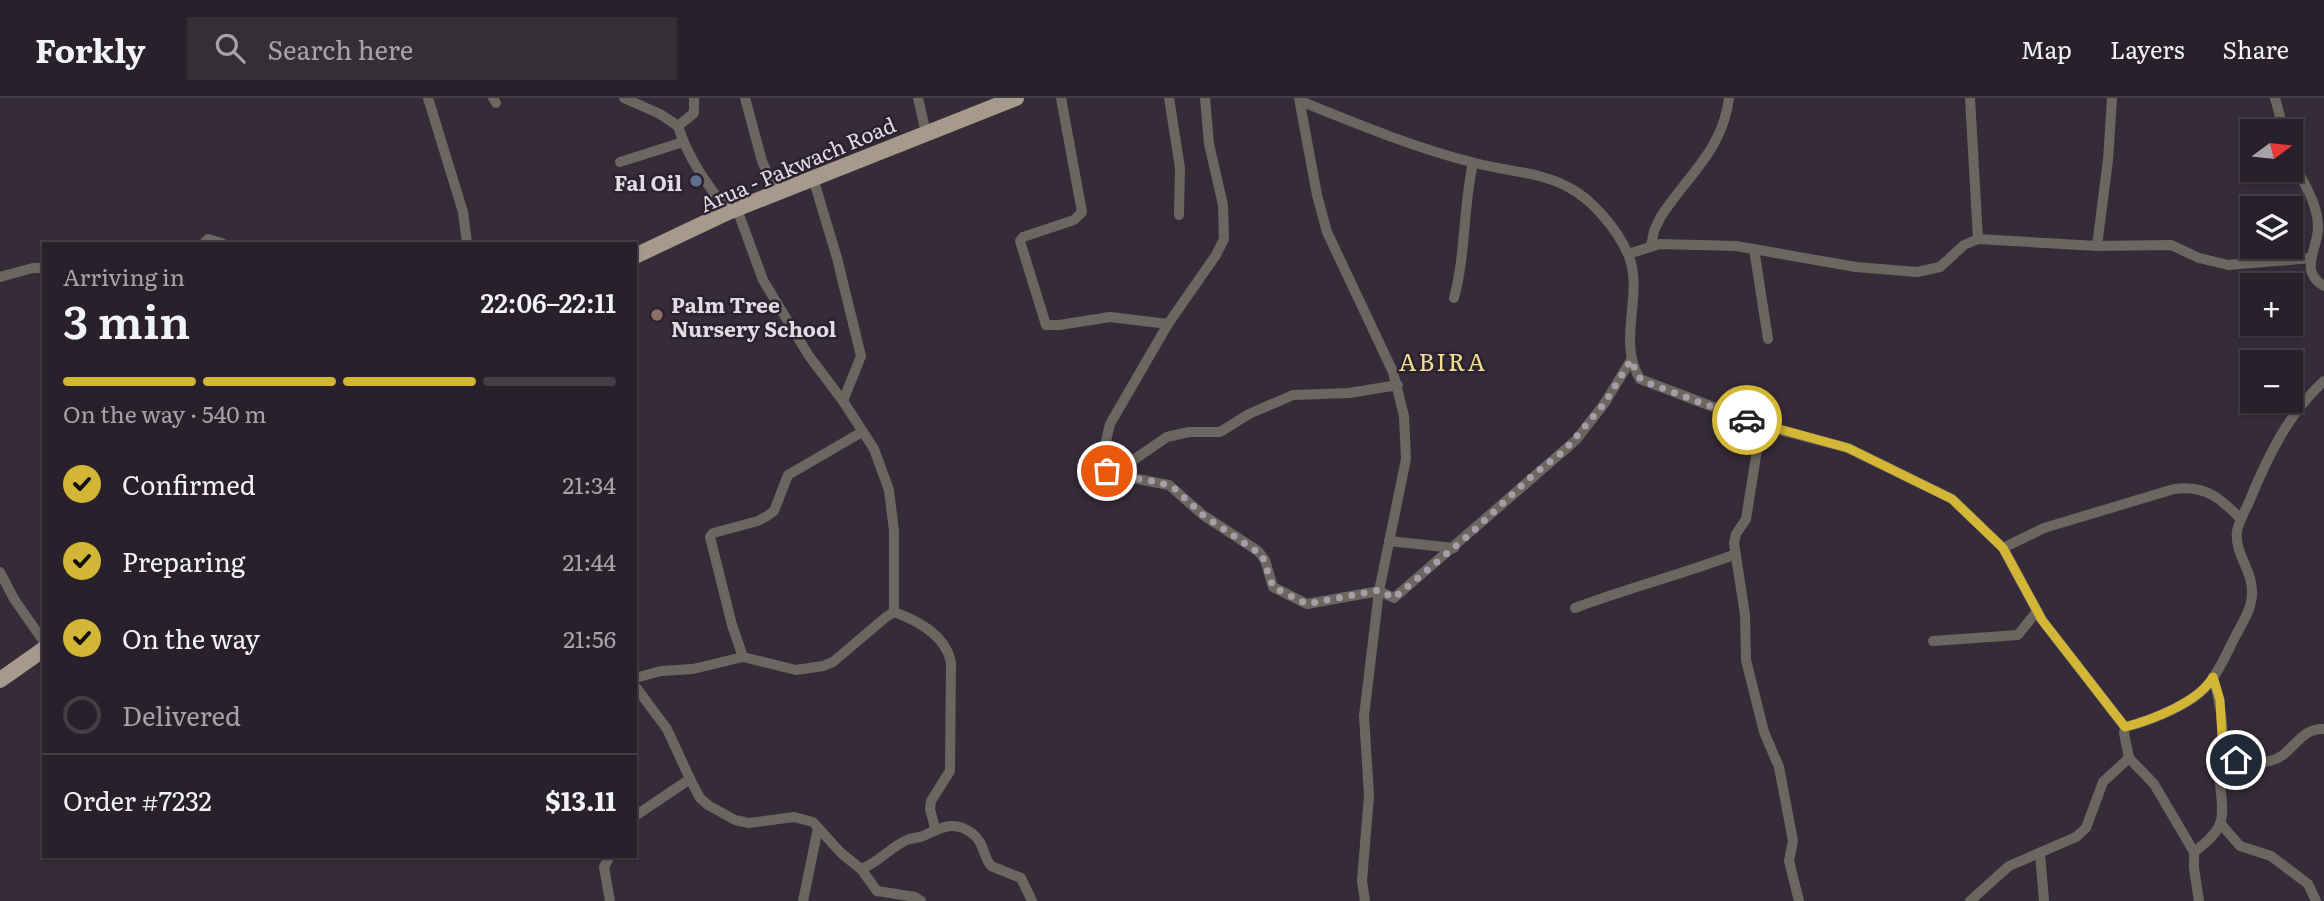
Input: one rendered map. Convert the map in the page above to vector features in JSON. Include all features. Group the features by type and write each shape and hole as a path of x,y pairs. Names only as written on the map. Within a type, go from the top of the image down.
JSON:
{"main road":[{"name":"Arua - Pakwach Road","path":"637,255 733,210 1016,98"},
{"path":"0,680 42,650"}],"street":[{"path":"428,98 466,222 467,242"},
{"path":"624,98 660,114 678,126 683,142 702,177 733,210 763,280 809,356 844,401 874,449 888,490 894,531 894,612"},
{"path":"678,126 694,113 694,98"},
{"path":"745,98 762,162 776,193"},
{"path":"918,98 926,132"},
{"path":"1061,98 1082,212 1074,220 1023,236 1020,240 1046,325 1110,317 1168,324"},
{"path":"1169,98 1180,168 1179,215"},
{"path":"1205,98 1208,139 1222,195 1225,232 1222,244 1168,324 1108,432 1107,471 1123,467 1167,437 1189,432 1220,432 1249,414 1293,395 1349,393 1398,385"},
{"path":"1651,246 1660,218 1716,143 1724,124 1729,98"},
{"path":"1970,98 1978,239"},
{"path":"2097,246 2108,160 2112,98"},
{"path":"2275,98 2281,119"},
{"path":"1299,100 1388,136 1474,163 1551,180 1569,187 1598,212 1628,254 1633,279 1631,360 1643,381 1761,425 1848,448 1935,489 1965,509 2003,548 2037,611 2077,668 2125,727 2129,758 2154,783 2194,852 2199,901"},
{"path":"1299,100 1317,195 1327,232 1398,385 1404,416 1406,459 1379,590 1364,716 1368,795 1362,881 1364,901"},
{"path":"620,162 683,142"},
{"path":"1454,298 1462,259 1468,189 1474,163"},
{"path":"813,178 861,356 844,401"},
{"path":"2303,181 2317,217 2318,235 2311,258 2313,277 2324,286"},
{"path":"1628,254 1651,246 1668,244 1736,246 1856,267 1917,272 1940,267 1964,245 1978,239 2097,246 2171,245 2199,258 2228,265 2311,258"},
{"path":"1754,249 1768,339"},
{"path":"0,277 42,268"},
{"path":"1123,467 1132,478 1159,482 1175,489 1203,515 1258,551 1265,560 1272,586 1299,602 1307,604 1379,590 1396,597 1576,440 1604,404 1631,360"},
{"path":"2125,727 2144,722 2198,694 2213,677 2251,602 2251,580 2238,545 2237,534 2241,519 2259,474 2280,435 2324,381"},
{"path":"1761,425 1746,519 1735,535 1736,554 1745,615 1746,660 1764,732 1779,767 1793,841 1789,860 1799,901"},
{"path":"743,657 732,625 710,537 713,533 749,524 767,516 774,511 788,475 862,432"},
{"path":"2003,548 2044,528 2174,489 2190,487 2204,490 2241,519"},
{"path":"1389,541 1454,548"},
{"path":"1574,608 1633,586 1736,554"},
{"path":"0,572 14,599 42,639"},
{"path":"1933,641 2018,635 2037,611"},
{"path":"637,677 661,671 692,669 743,657 796,670 823,666 833,662 871,628 894,612"},
{"path":"894,612 937,634 951,662 950,771 931,801 930,809 935,828"},
{"path":"2194,852 2209,840 2220,823 2223,755 2220,700 2213,677"},
{"path":"637,690 667,729 690,779 708,805 735,820 760,823 794,817 806,819 861,869 877,891 915,897 922,901"},
{"path":"2223,755 2255,763 2273,759 2282,755 2308,732 2324,729"},
{"path":"1969,901 2003,870 2076,837 2086,828 2103,782 2129,758"},
{"path":"637,815 690,779"},
{"path":"2220,823 2240,846 2270,856 2308,884 2316,901"},
{"path":"861,869 875,864 906,840 923,836 935,828 953,826 972,833 981,843 991,866 1021,878 1032,901"},
{"path":"803,901 818,828"},
{"path":"2040,853 2044,901"},
{"path":"609,858 604,867 610,901"}],"way so far":[{"path":"1107,471 1123,467 1132,478 1159,482 1175,489 1209,520 1262,555 1272,586 1299,602 1307,604 1379,590 1394,598 1576,440 1604,404 1631,360 1643,381 1747,420"}],"place":[{"name":"Fal Oil","path":"696,181"},
{"name":"Palm Tree Nursery School","path":"657,315"}],"district":[{"name":"ABIRA","path":"1443,360"}],"route":[{"path":"1747,420 1848,448 1935,489 1965,509 2003,548 2042,620 2125,727 2144,722 2198,694 2213,677 2220,700 2223,755 2236,760"}]}
